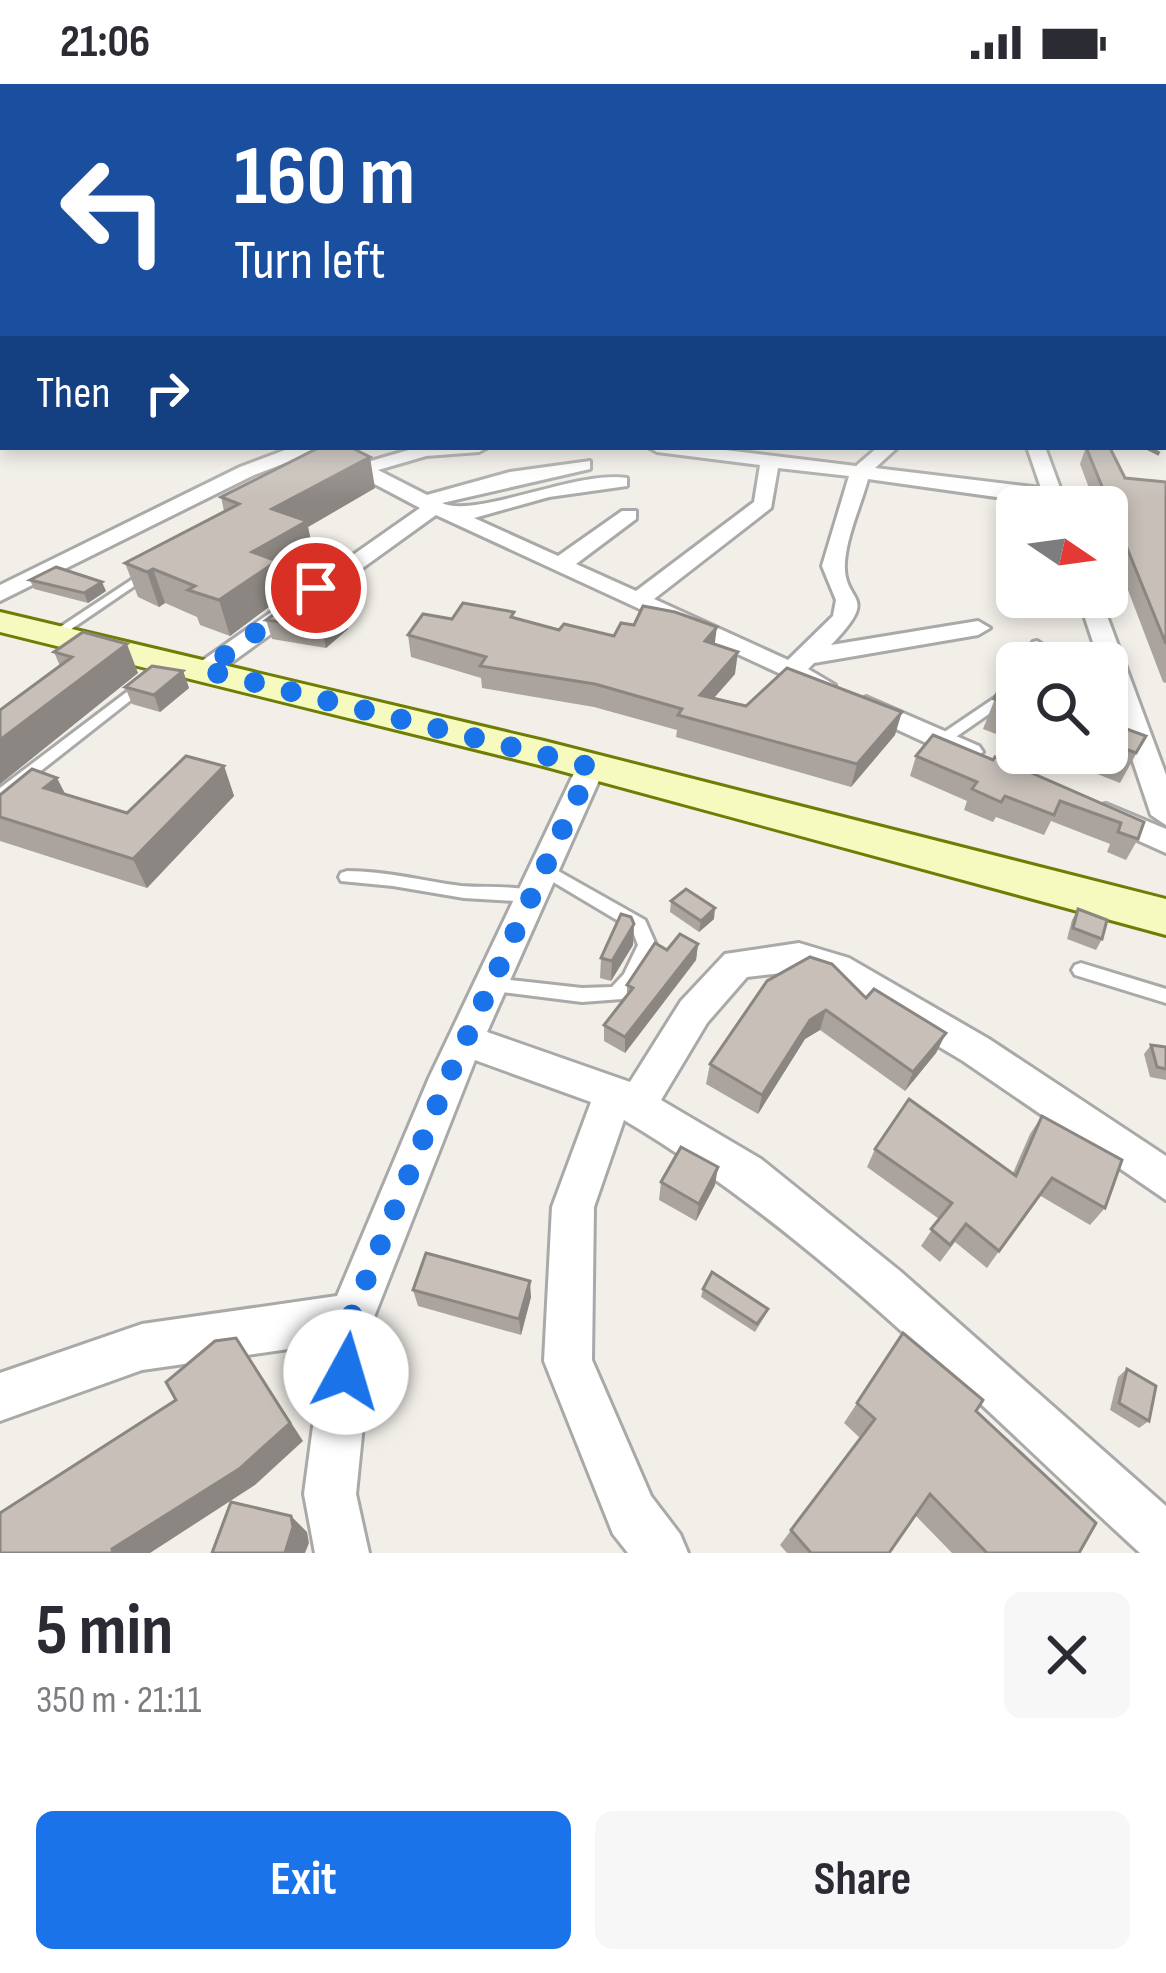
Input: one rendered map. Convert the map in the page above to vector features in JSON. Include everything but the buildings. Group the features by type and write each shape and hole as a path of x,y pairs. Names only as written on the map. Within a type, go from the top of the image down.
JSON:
{"main road":[{"path":"0,622 591,767 1166,917"}],"street":[{"path":"0,594 248,471 302,450"},
{"path":"326,450 438,509 638,601 802,663 942,740 996,764"},
{"path":"363,469 447,450"},
{"path":"682,450 996,493"},
{"path":"802,663 844,618 847,600 833,566 860,472 886,450"},
{"path":"1037,450 1050,486"},
{"path":"638,601 764,504 770,460"},
{"path":"188,666 438,509 510,478 583,465"},
{"path":"438,509 620,482"},
{"path":"560,565 629,514"},
{"path":"1096,618 1166,815"},
{"path":"802,663 978,628"},
{"path":"342,1553 330,1494 351,1317 466,1041 591,767"},
{"path":"1084,805 1166,842"},
{"path":"661,1553 632,1515 568,1360 573,1207 625,1100 737,964 799,957 837,968 976,1050 1166,1180"},
{"path":"466,1041 625,1100 746,1174 867,1272 1166,1541"},
{"path":"0,1397 142,1347 351,1317"}],"lane":[{"path":"54,635 151,569"},
{"path":"0,795 188,666"},
{"path":"942,740 996,703"},
{"path":"347,877 387,875 458,892 505,890 538,882 639,925 647,945 630,980 616,994 491,985"},
{"path":"1081,970 1166,996"}],"railway":[{"path":"1152,450 1166,457"}],"route":[{"path":"316,588 205,670 591,767 448,1078 351,1317 346,1372"}]}
